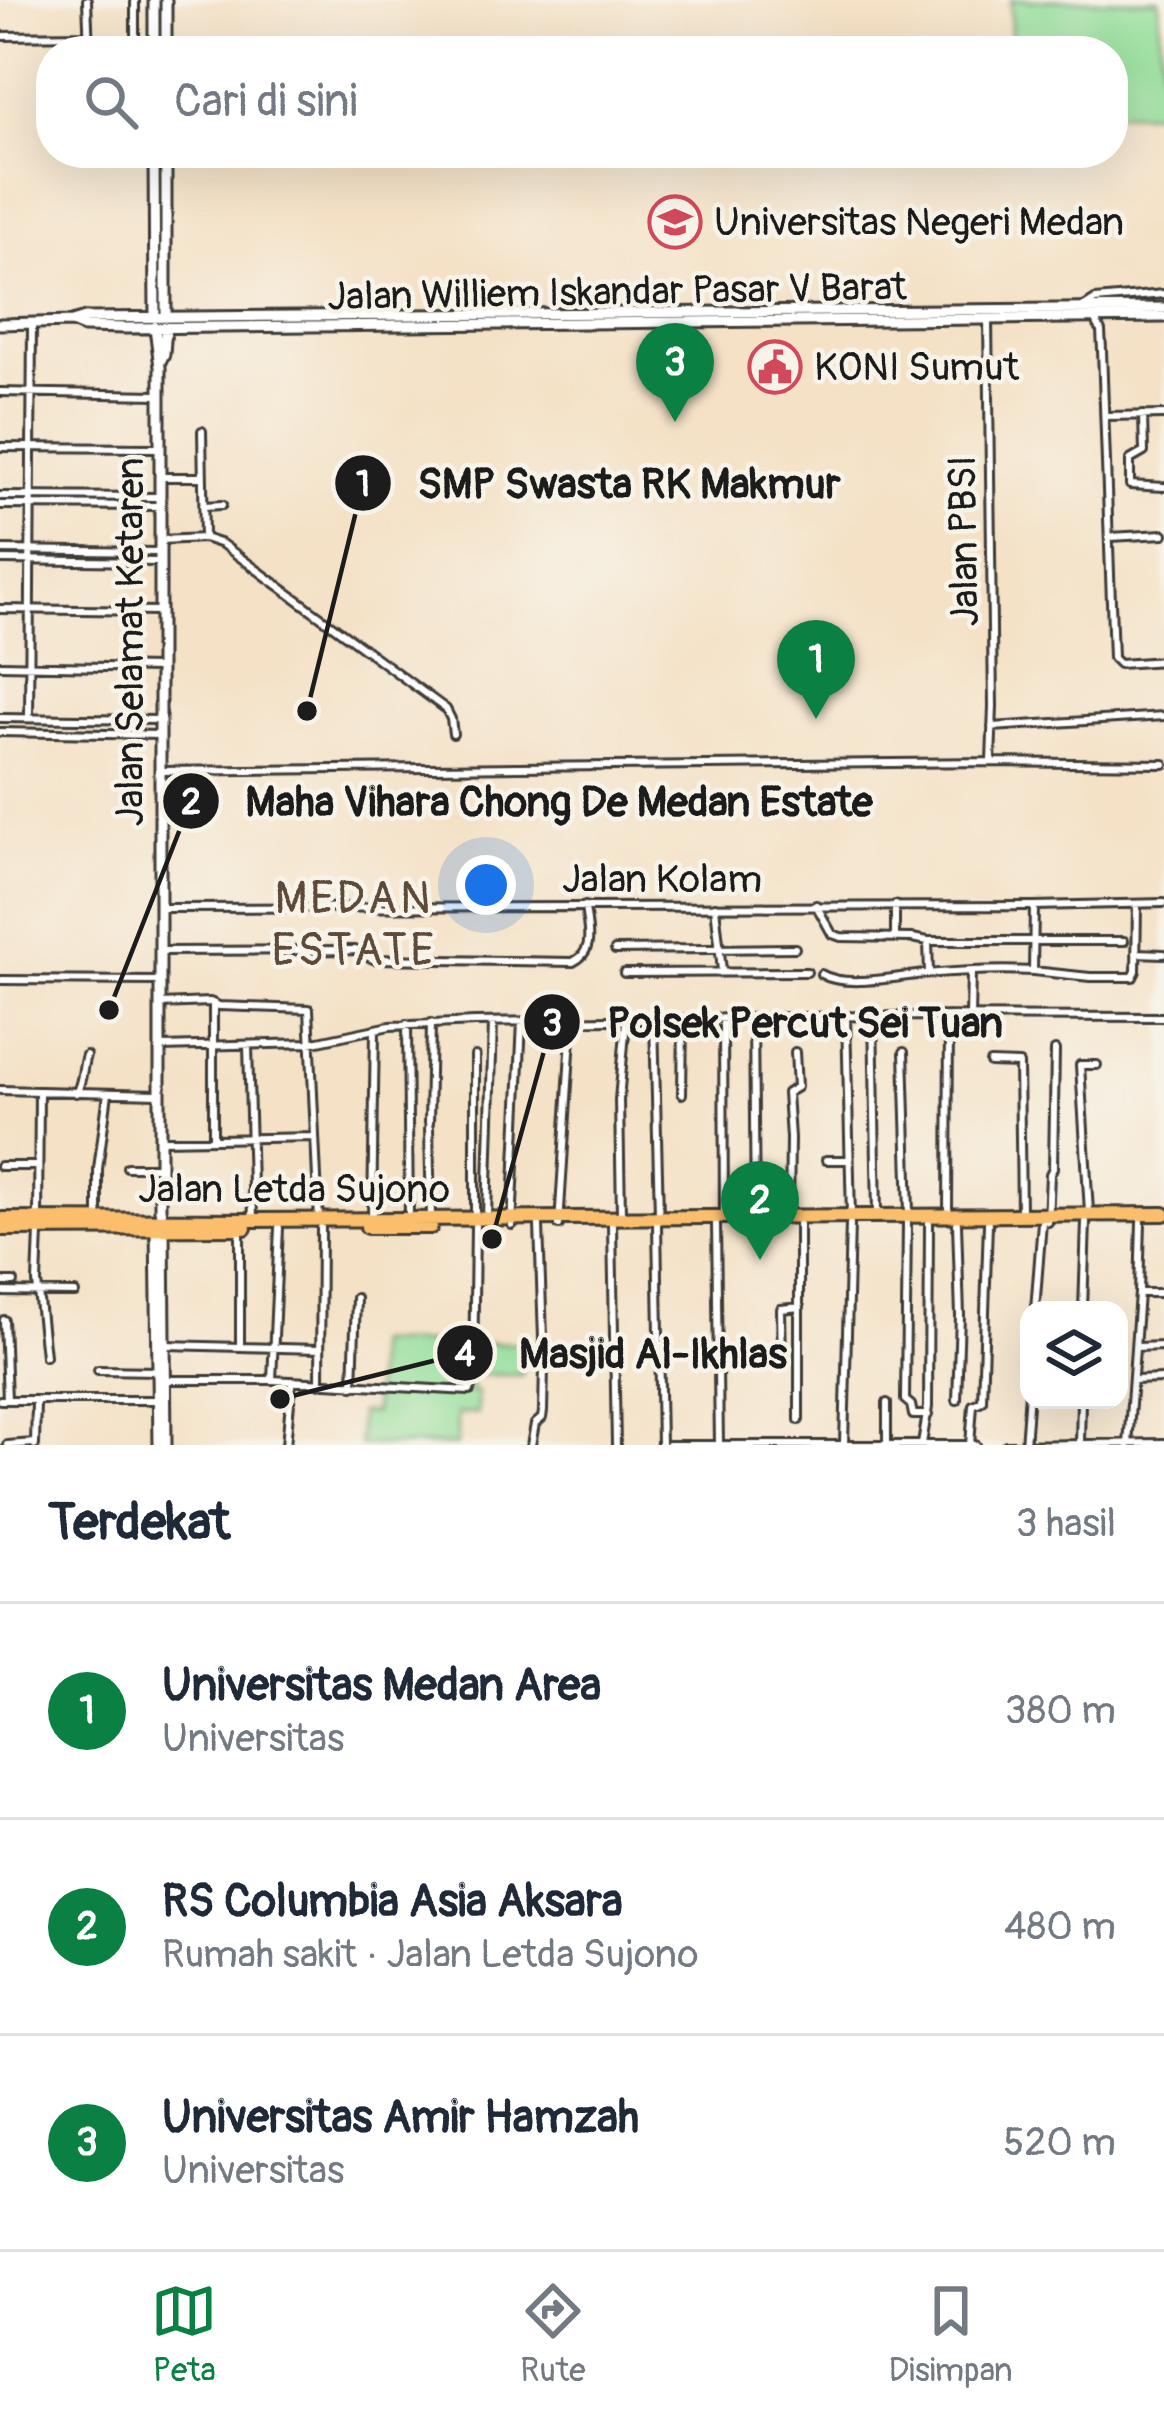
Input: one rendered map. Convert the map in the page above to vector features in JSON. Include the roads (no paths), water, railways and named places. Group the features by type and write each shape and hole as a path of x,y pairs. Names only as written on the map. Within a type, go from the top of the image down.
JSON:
{"highway":[{"name":"Jalan Letda Sujono","path":"246,1224 279,1228 372,1219 559,1222 1021,1215 1046,1220"},
{"name":"Jalan Letda Sujono","path":"850,1220 877,1216 929,1223 1164,1218"},
{"name":"Jalan Letda Sujono","path":"1088,1219 1141,1222 1164,1218"},
{"name":"Jalan Letda Sujono","path":"0,1219 38,1224 160,1221"},
{"name":"Jalan Letda Sujono","path":"0,1229 98,1219 246,1224 479,1221"},
{"name":"Jalan Letda Sujono","path":"720,1221 794,1220"},
{"name":"Jalan Letda Sujono","path":"512,1222 559,1222"}],"street":[{"path":"0,36 88,35 88,0"},
{"path":"135,0 135,36"},
{"path":"154,36 160,1"},
{"path":"160,1 164,36"},
{"name":"Jalan Selamat Ketaren","path":"156,168 166,291 160,322"},
{"name":"Jalan Selamat Ketaren","path":"160,1221 160,362 164,355 160,200 164,168"},
{"path":"166,291 173,304 193,317"},
{"path":"1081,310 1095,300 1164,294"},
{"name":"Jalan Williem Iskandar Pasar V Barat","path":"886,316 1081,310 1164,313"},
{"name":"Jalan Williem Iskandar Pasar V Barat","path":"0,324 72,322 84,327 160,322 802,316 1094,318 1164,313"},
{"name":"Jalan Williem Iskandar Pasar V Barat","path":"160,322 193,317 330,321"},
{"path":"1094,318 1101,331 1106,416 1114,660 1119,664 1164,661"},
{"name":"Jalan PBSI","path":"988,319 991,762"},
{"path":"29,718 32,324"},
{"path":"0,392 160,395"},
{"path":"1143,415 1144,452 1130,460 1130,483 1164,487"},
{"path":"1106,416 1164,415"},
{"path":"202,431 204,538"},
{"path":"0,447 160,448"},
{"path":"160,476 202,476"},
{"path":"0,500 160,502"},
{"path":"203,506 222,505"},
{"path":"1110,537 1164,534"},
{"path":"30,556 0,550 0,560 122,556 204,538 222,544 446,709 453,734"},
{"path":"0,609 160,611"},
{"path":"0,665 160,668"},
{"path":"992,727 1164,716"},
{"path":"0,718 160,720"},
{"path":"0,732 160,735"},
{"path":"160,772 1164,764"},
{"name":"Jalan Kolam","path":"160,908 1164,902"},
{"path":"821,974 830,979 875,980 1033,971 1131,978 1135,974 1137,904"},
{"path":"816,905 838,937 1124,941"},
{"path":"895,905 895,937"},
{"path":"160,951 355,950 373,959 573,962 587,952 585,906"},
{"path":"715,906 722,971"},
{"path":"1033,971 1034,906"},
{"path":"928,941 929,974"},
{"path":"616,950 795,948"},
{"path":"1136,953 1164,954"},
{"path":"624,973 807,972"},
{"path":"970,1016 971,972"},
{"path":"0,980 160,981"},
{"path":"160,1004 308,1008 310,1012 320,1224 320,1384"},
{"path":"213,1004 214,1139"},
{"path":"160,1047 309,1043 431,1023 845,1016 1164,1017"},
{"path":"845,1016 848,1445"},
{"path":"873,1016 877,1216"},
{"path":"949,1016 960,1316 957,1400"},
{"path":"753,1019 755,1217"},
{"path":"559,1222 572,1020"},
{"path":"654,1020 664,1445 973,1445 973,1405 982,1401 988,1222"},
{"path":"682,1094 683,1020"},
{"path":"723,1020 720,1221 725,1444"},
{"path":"616,1445 619,1120 626,1021"},
{"path":"98,1370 471,1390 493,1022"},
{"path":"512,1222 522,1022"},
{"path":"431,1023 431,1219"},
{"path":"407,1024 410,1219"},
{"path":"372,1219 375,1029"},
{"path":"240,1346 250,1137 248,1046"},
{"path":"1035,1301 1049,1174 1054,1168 1055,1050"},
{"path":"795,1052 796,1087 787,1093 800,1307 800,1420"},
{"path":"904,1052 908,1219 904,1397 913,1415 928,1415"},
{"path":"76,1093 86,1055"},
{"path":"475,1056 479,1221"},
{"path":"990,1063 1018,1064 1021,1215"},
{"path":"1083,1301 1088,1219 1080,1065 1097,1065"},
{"path":"0,1090 160,1094"},
{"path":"39,1090 38,1293 45,1356"},
{"path":"98,1219 98,1169 108,1093"},
{"path":"160,1140 314,1137"},
{"path":"826,1160 849,1160"},
{"path":"0,1166 38,1166"},
{"path":"127,1167 160,1167"},
{"path":"160,1221 166,1346 162,1376"},
{"path":"160,1221 163,1445"},
{"path":"1128,1444 1141,1222"},
{"path":"922,1444 928,1415 929,1223"},
{"path":"531,1445 543,1411 539,1225"},
{"path":"272,1380 279,1228"},
{"path":"0,1282 14,1282"},
{"path":"0,1292 75,1293"},
{"path":"1139,1294 1164,1293"},
{"path":"353,1386 356,1298"},
{"path":"782,1362 782,1309 800,1307"},
{"path":"4,1320 4,1400 163,1400"},
{"path":"166,1346 320,1349"},
{"path":"1136,1347 1164,1346"},
{"path":"1134,1381 1164,1379"},
{"path":"286,1445 292,1382"},
{"path":"8,1445 35,1444 36,1400"},
{"path":"887,1403 891,1444"},
{"path":"1020,1445 1026,1409"},
{"path":"1080,1443 1081,1409"},
{"path":"1006,1445 1164,1443"}],"place":[{"name":"Universitas Negeri Medan","path":"675,222"},
{"name":"KONI Sumut","path":"775,367"},
{"name":"Universitas Amir Hamzah","path":"675,422"},
{"name":"SMP Swasta RK Makmur","path":"307,711"},
{"name":"Universitas Medan Area","path":"816,719"},
{"name":"Maha Vihara Chong De Medan Estate","path":"109,1010"},
{"name":"Polsek Percut Sei Tuan","path":"492,1239"},
{"name":"RS Columbia Asia Aksara","path":"760,1260"},
{"name":"Masjid Al-Ikhlas","path":"280,1399"}],"district":[{"name":"MEDAN ESTATE","path":"354,925"}]}
